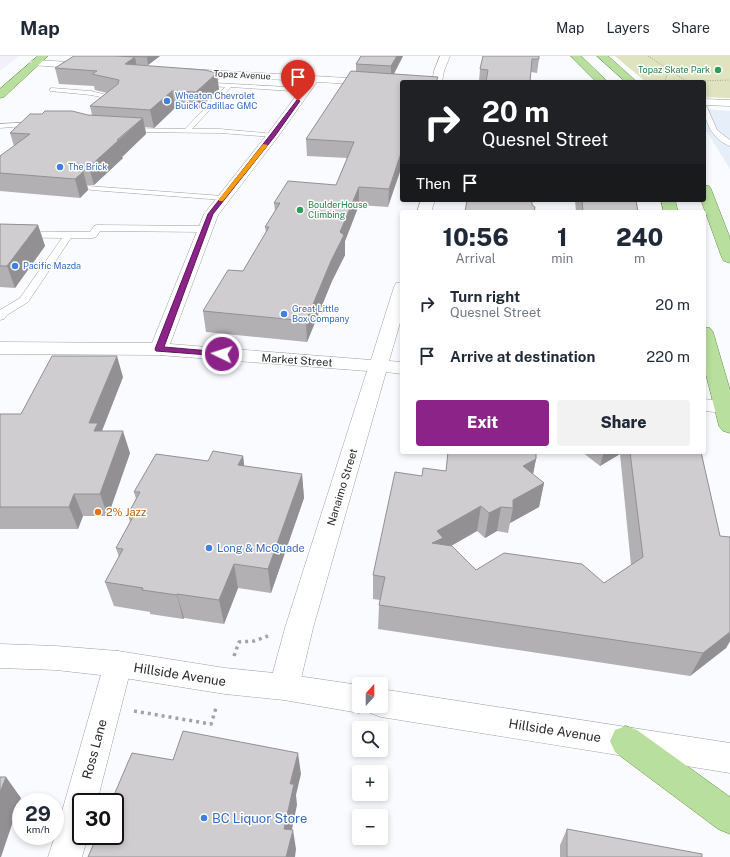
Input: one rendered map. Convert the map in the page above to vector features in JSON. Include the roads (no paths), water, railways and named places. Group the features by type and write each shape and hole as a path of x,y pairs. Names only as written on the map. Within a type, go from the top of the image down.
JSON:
{"main road":[{"path":"0,95 4,87 43,56"},
{"path":"576,56 600,80"},
{"path":"602,56 630,80"},
{"path":"706,194 730,258"},
{"path":"706,339 727,417"},
{"path":"626,741 730,817"}],"street":[{"path":"438,80 439,71 445,56"},
{"path":"34,63 102,67"},
{"name":"Topaz Avenue","path":"177,71 400,84"},
{"path":"159,349 211,214 273,135 314,79"},
{"path":"706,102 730,104"},
{"name":"Nanaimo Street","path":"284,687 299,628 390,367 400,300"},
{"name":"Market Street","path":"0,348 159,349 390,367"},
{"path":"706,406 727,417"},
{"name":"Hillside Avenue","path":"0,656 56,658 118,664 225,681 284,687 352,698"},
{"name":"Ross Lane","path":"65,857 118,664"},
{"name":"Hillside Avenue","path":"388,704 730,758"}],"lane":[{"path":"204,82 212,82 221,74"},
{"path":"212,82 210,84 306,90"},
{"path":"186,131 230,85"},
{"path":"52,90 91,93 119,99 113,104"},
{"path":"706,111 714,131 730,144"},
{"path":"0,126 44,124"},
{"path":"121,130 220,131 273,135"},
{"path":"91,188 223,198"},
{"path":"0,234 92,235 97,228 205,229"},
{"path":"1,314 24,300 68,235"}],"place":[{"name":"Topaz Skate Park","path":"718,70"},
{"name":"Wheaton Chevrolet Buick Cadillac GMC","path":"167,101"},
{"name":"The Brick","path":"60,167"},
{"name":"BoulderHouse Climbing","path":"300,210"},
{"name":"Pacific Mazda","path":"15,266"},
{"name":"Great Little Box Company","path":"284,314"},
{"name":"2% Jazz","path":"98,512"},
{"name":"Long & McQuade","path":"209,548"},
{"name":"BC Liquor Store","path":"204,818"}]}
